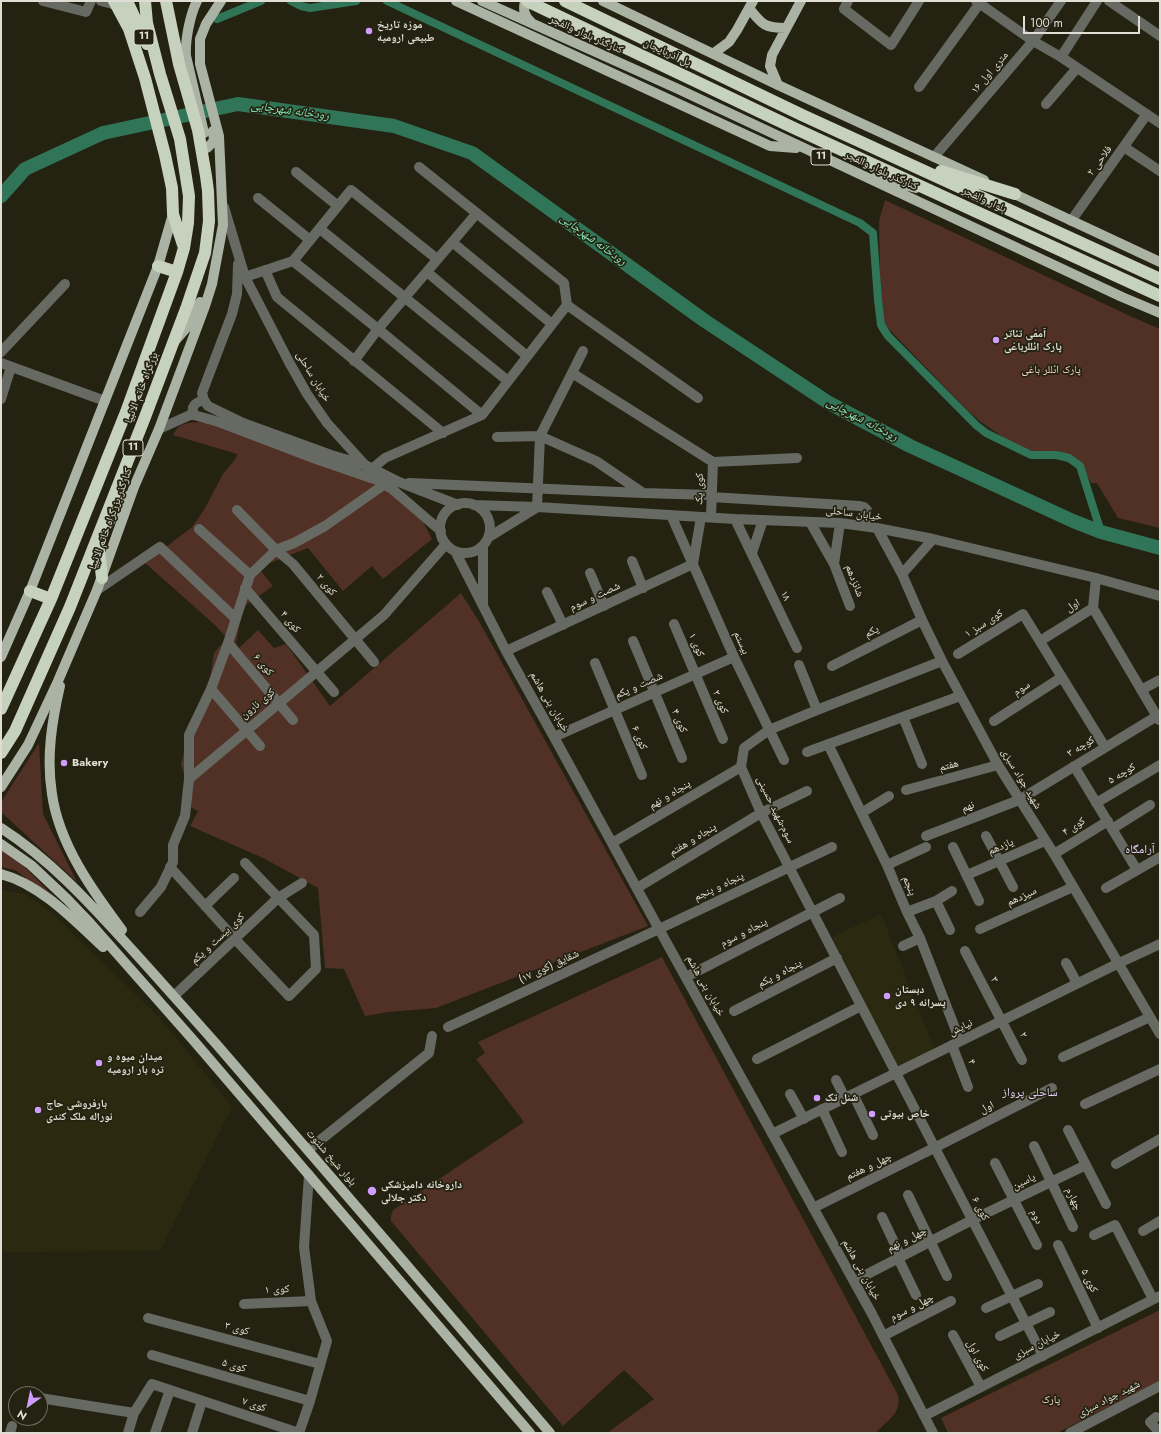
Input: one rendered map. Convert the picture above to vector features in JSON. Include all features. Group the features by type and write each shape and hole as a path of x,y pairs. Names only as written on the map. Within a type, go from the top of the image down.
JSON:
{"highway":[{"name":"11","path":"166,1 184,60 203,139"},
{"name":"پل آذربایجان","path":"526,1 796,129"},
{"name":"11","path":"119,2 160,74"},
{"name":"11","path":"119,2 145,78 172,188 173,214 184,248"},
{"name":"پل آذربایجان","path":"566,2 802,115"},
{"path":"145,4 147,22 160,74"},
{"name":"بزرگراه خاتم الانبیا","path":"1,709 51,599 126,412 177,272 184,248 188,223 189,196 180,138 160,74"},
{"name":"بلوار والفجر","path":"802,115 899,158 1160,279"},
{"name":"بلوار والفجر","path":"796,129 1160,296"},
{"name":"بزرگراه خاتم الانبیا","path":"1,753 15,731 70,607 173,344 205,253 209,221 208,186 203,139"},
{"path":"899,158 1015,194"},
{"path":"158,266 177,272"},
{"path":"98,537 102,578"},
{"path":"30,591 51,599"}],"main road":[{"path":"184,60 190,27 197,1"},
{"path":"208,186 209,165 203,139 214,140 214,133 199,78 200,39 206,24 221,1"},
{"path":"456,1 770,146 802,148"},
{"name":"کنارگذر بلوار والفجر","path":"482,1 676,88 844,168 1122,297 1160,313"},
{"path":"492,5 500,5 507,1"},
{"path":"526,1 523,10 525,15 535,25"},
{"path":"603,1 778,85 1160,262"},
{"path":"778,85 770,66 772,55 801,1"},
{"path":"714,53 729,42 751,5"},
{"path":"751,5 758,20 771,28 786,28"},
{"name":"کنارگذر بزرگراه خاتم الانبیا","path":"1,787 28,745 58,681 102,578 134,487 159,429 205,306 216,268 223,225 219,136 200,60"},
{"path":"844,168 945,197"},
{"path":"1,657 30,591 158,266 173,214"},
{"path":"173,344 189,325 216,268"},
{"path":"98,537 134,487"},
{"path":"66,660 53,717 50,742 50,773 52,794 57,817 74,858 100,899 154,974"},
{"path":"1,828 39,855 75,889 154,974"},
{"path":"1,844 31,865 67,899 143,983 530,1433"},
{"path":"1,874 10,877 52,901 143,983"},
{"name":"بلوار شیخ شلتوت","path":"154,974 279,1116 550,1433"},
{"path":"267,1127 279,1116"},
{"path":"408,1290 419,1280"}],"street":[{"path":"44,1 86,12 91,1"},
{"path":"101,1 119,2"},
{"path":"848,1 844,9 891,45 919,1"},
{"name":"۱۶ متری اول","path":"934,157 1033,41 1061,1"},
{"path":"1061,57 1097,1"},
{"path":"1109,1 1160,36"},
{"path":"919,87 978,2 1033,41 1061,57 1160,123"},
{"path":"1046,104 1077,68"},
{"name":"فلاحی ۲","path":"1071,221 1147,114"},
{"path":"1124,147 1160,171"},
{"path":"238,255 237,294 232,314 202,393 208,406 243,423 369,467 385,458 482,415 567,305 564,283 419,167"},
{"path":"296,172 338,206"},
{"path":"245,277 293,261 352,190 437,259"},
{"name":"خیابان ساحلی","path":"221,197 245,277 307,394 327,423 369,467 399,482 458,505"},
{"path":"258,198 310,240"},
{"path":"354,361 378,329 478,213"},
{"path":"320,228 508,381"},
{"path":"452,242 552,324"},
{"path":"293,261 482,415"},
{"path":"265,270 277,297 443,433"},
{"path":"427,272 527,356"},
{"path":"1,352 65,284"},
{"path":"567,305 698,398"},
{"path":"489,537 537,507 540,436 583,351"},
{"path":"1,363 105,401"},
{"path":"1,399 11,367"},
{"path":"572,373 712,462 797,458"},
{"path":"194,415 192,412 194,404 204,400"},
{"path":"159,429 190,415 219,422 385,484 441,531"},
{"path":"331,455 336,452 339,444 339,436"},
{"path":"497,437 540,436 596,461 643,493"},
{"name":"کوی یک","path":"711,517 712,462"},
{"path":"399,482 712,496 860,506 867,510 864,526"},
{"path":"140,912 161,887 173,862 173,845 185,816 189,779 189,735 211,689 250,575 276,550 294,543 325,526 385,484"},
{"path":"458,505 474,505 480,508 488,518 490,524 489,537 483,547 477,551 462,553 455,551 446,544 441,531 441,524 447,512 458,505"},
{"name":"خیابان ساحلی","path":"474,505 840,523 864,526 933,539 1096,578 1160,596"},
{"name":"کوی ۲","path":"237,510 276,550 293,564 355,639"},
{"name":"بیستم","path":"671,515 734,657 784,760"},
{"path":"693,564 701,517"},
{"name":"۱۸","path":"735,519 797,648"},
{"path":"752,553 763,520"},
{"name":"شانزدهم","path":"810,522 834,564 850,606"},
{"path":"834,564 840,523"},
{"name":"شهید جواد سبزی","path":"877,528 902,574 922,620 960,696 998,765 1018,800 1054,854 1160,1034"},
{"path":"199,529 250,575"},
{"path":"902,574 933,539"},
{"name":"کوی نارون","path":"189,779 384,615 446,544"},
{"path":"97,590 160,547 235,618"},
{"path":"483,547 483,608"},
{"name":"خیابان بنی هاشم","path":"455,551 506,651 854,1281 933,1433"},
{"path":"632,561 643,588"},
{"name":"شصت و سوم","path":"506,651 693,564"},
{"path":"590,573 604,606"},
{"name":"اول","path":"1040,641 1093,608 1096,578"},
{"name":"کوی ۴","path":"245,588 316,671"},
{"path":"547,592 562,625"},
{"path":"1093,608 1158,719"},
{"name":"کوی سبز ۱","path":"958,654 1023,614 1040,641"},
{"name":"یکم","path":"832,666 922,620"},
{"name":"کوی ۱","path":"674,624 695,674"},
{"path":"355,639 374,662"},
{"path":"633,641 654,692"},
{"path":"1040,641 1105,747"},
{"name":"کوی ۶","path":"228,643 279,703"},
{"name":"شصت و یکم","path":"554,737 734,657"},
{"path":"741,767 744,748 769,730 942,660"},
{"path":"595,663 614,710"},
{"path":"799,665 817,710"},
{"path":"316,671 334,692"},
{"name":"کوی ۲","path":"695,674 723,739"},
{"name":"سوم","path":"994,722 1062,677"},
{"path":"1141,690 1160,680"},
{"path":"211,689 260,746"},
{"name":"کوی ۴","path":"654,692 682,758"},
{"path":"807,752 960,696"},
{"path":"279,703 294,720"},
{"name":"کوی ۶","path":"614,710 642,775"},
{"path":"903,717 922,764"},
{"name":"کوچه ۳","path":"1018,800 1105,747 1158,719"},
{"name":"پنجم","path":"828,744 863,812 920,938 956,1043"},
{"name":"هفتم","path":"906,790 998,765"},
{"name":"کوچه ۵","path":"1096,803 1160,765"},
{"path":"1074,766 1137,870"},
{"name":"سوم-شهید حسینی","path":"741,767 761,813 813,911 895,1073"},
{"name":"پنجاه و نهم","path":"612,843 741,767"},
{"name":"پنجاه و هفتم","path":"637,888 761,813 807,791"},
{"path":"863,812 889,796"},
{"name":"نهم","path":"926,836 1018,800"},
{"name":"کوی ۴","path":"1054,854 1150,805"},
{"path":"986,836 1013,887"},
{"name":"یازدهم","path":"966,875 1045,841"},
{"path":"790,867 832,847"},
{"path":"953,847 979,901"},
{"path":"887,865 926,848"},
{"path":"1106,888 1160,857"},
{"path":"170,867 289,996 316,969 314,935 245,862"},
{"name":"پنجاه و پنجم","path":"659,929 790,867"},
{"path":"205,906 234,878"},
{"name":"کوی بیست و یکم","path":"174,996 278,898 302,883"},
{"name":"سیزدهم","path":"980,929 1073,887"},
{"path":"907,912 936,901 952,891"},
{"path":"813,911 840,898"},
{"path":"936,901 950,930"},
{"name":"پنجاه و سوم","path":"686,977 813,911"},
{"name":"شقایق (کوی ۱۷)","path":"448,1027 659,929"},
{"path":"903,946 920,938"},
{"name":"نیایش","path":"772,1134 1160,944"},
{"name":"۳","path":"965,952 1002,1021"},
{"name":"پنجاه و یکم","path":"734,1011 837,958"},
{"path":"1066,964 1078,983"},
{"path":"757,1060 861,1006"},
{"path":"1063,1057 1150,1017"},
{"name":"۲","path":"1002,1021 1022,1060"},
{"path":"308,1150 429,1053 432,1036"},
{"name":"۴","path":"956,1043 968,1087"},
{"path":"1085,1104 1160,1069"},
{"name":"کوی ۶","path":"895,1073 1043,1356"},
{"path":"836,1080 849,1096 873,1135"},
{"name":"اول","path":"934,1148 1052,1088"},
{"path":"790,1094 804,1118"},
{"path":"822,1109 842,1152"},
{"path":"1068,1130 1106,1204"},
{"path":"1116,1164 1160,1139"},
{"path":"1034,1146 1051,1182"},
{"name":"چهل و هفتم","path":"813,1208 934,1148"},
{"path":"995,1163 1014,1200"},
{"name":"یاسین","path":"972,1220 1086,1165"},
{"path":"299,1433 310,1401 327,1341 312,1300 304,1247 309,1175"},
{"name":"چهارم","path":"1051,1182 1073,1227"},
{"path":"908,1195 947,1276"},
{"name":"دوم","path":"1014,1200 1037,1245"},
{"path":"882,1217 916,1295"},
{"name":"چهل و نهم","path":"854,1281 972,1220"},
{"path":"1144,1231 1160,1221"},
{"path":"1094,1235 1115,1225 1157,1298"},
{"name":"کوی ۵","path":"1058,1245 1098,1328"},
{"path":"986,1308 1038,1284"},
{"name":"خیابان سبزی","path":"924,1416 1157,1298"},
{"name":"کوی ۱","path":"244,1304 312,1300"},
{"name":"چهل و سوم","path":"883,1336 951,1301"},
{"path":"1000,1336 1050,1312"},
{"name":"کوی ۳","path":"148,1318 320,1364"},
{"name":"کوی اول","path":"953,1335 980,1387"},
{"name":"کوی ۵","path":"152,1354 310,1401"},
{"name":"کوی ۷","path":"134,1413 152,1384 299,1433"},
{"name":"شهید جواد سبزی","path":"1070,1433 1160,1386"},
{"path":"155,1433 170,1390"},
{"path":"48,1399 134,1413 128,1433"},
{"path":"192,1433 202,1401"},
{"path":"1156,1417 1150,1422 1160,1433"}],"shaded area":[{"name":"میدان میوه و تره بار ارومیه","path":"1,890 24,894 50,911 161,1019 232,1107 160,1251 1,1252"},
{"name":"دبستان پسرانه ۹ دی","path":"881,914 937,1055 906,1071 896,1066 832,937"}],"green space":[{"name":"پارک ائللر باغی","path":"885,200 1160,329 1160,528 1118,518 1097,483 1091,483 1077,459 1066,454 1038,453 1023,450 981,422 967,410 884,324 880,281 879,221"},
{"path":"199,422 210,423 359,468 372,476 423,522 432,539 383,579 372,566 343,591 308,548 270,563 261,571 273,586 243,607 236,643 239,648 258,630 274,648 286,644 330,706 461,593 480,623 648,926 436,1008 389,1012 365,1016 344,969 325,968 318,888 263,858 190,826 198,811 188,806 189,789 181,765 188,733 208,691 214,653 227,638 215,625 145,563 192,527 204,510 223,474 236,458 237,454 173,435 175,431 183,424"},
{"path":"39,743 43,814 77,882 1,812 1,802"},
{"path":"1,850 23,865 58,901 15,870 1,867"},
{"path":"662,957 898,1395 899,1402 896,1412 876,1433 607,1433 654,1399 624,1370 563,1426 391,1221 393,1210 524,1122 476,1059 485,1053 478,1042"},
{"name":"پارک","path":"1160,1310 1160,1381 1057,1433 948,1433 941,1418"}],"waterway":[{"path":"217,19 261,1"},
{"path":"291,1 301,6 310,8 356,1"},
{"path":"387,1 860,223 873,233 881,325 888,336 976,425 986,433 1031,455 1056,455 1069,458 1080,466 1101,532"},
{"name":"رودخانه شهرچایی","path":"1,196 25,169 103,133 238,104 394,126 472,153 705,321 829,403 910,446 1073,521 1101,532 1160,548"}],"place":[{"name":"موزه تاریخ طبیعی ارومیه","path":"369,31"},
{"name":"آمفی تئاتر پارک ائللرباغی","path":"996,340"},
{"name":"Bakery","path":"64,763"},
{"name":"دبستان پسرانه ۹ دی","path":"887,996"},
{"name":"میدان میوه و تره بار ارومیه","path":"99,1063"},
{"name":"شنل تک","path":"817,1098"},
{"name":"بارفروشی حاج نوراله ملک کندی","path":"38,1110"},
{"name":"خاص بیوتی","path":"872,1114"},
{"name":"داروخانه دامپزشکی دکتر جلالی","path":"372,1191"}],"district":[{"name":"آرامگاه","path":"1140,850"},
{"name":"ساحلی پرواز","path":"1030,1093"}]}
